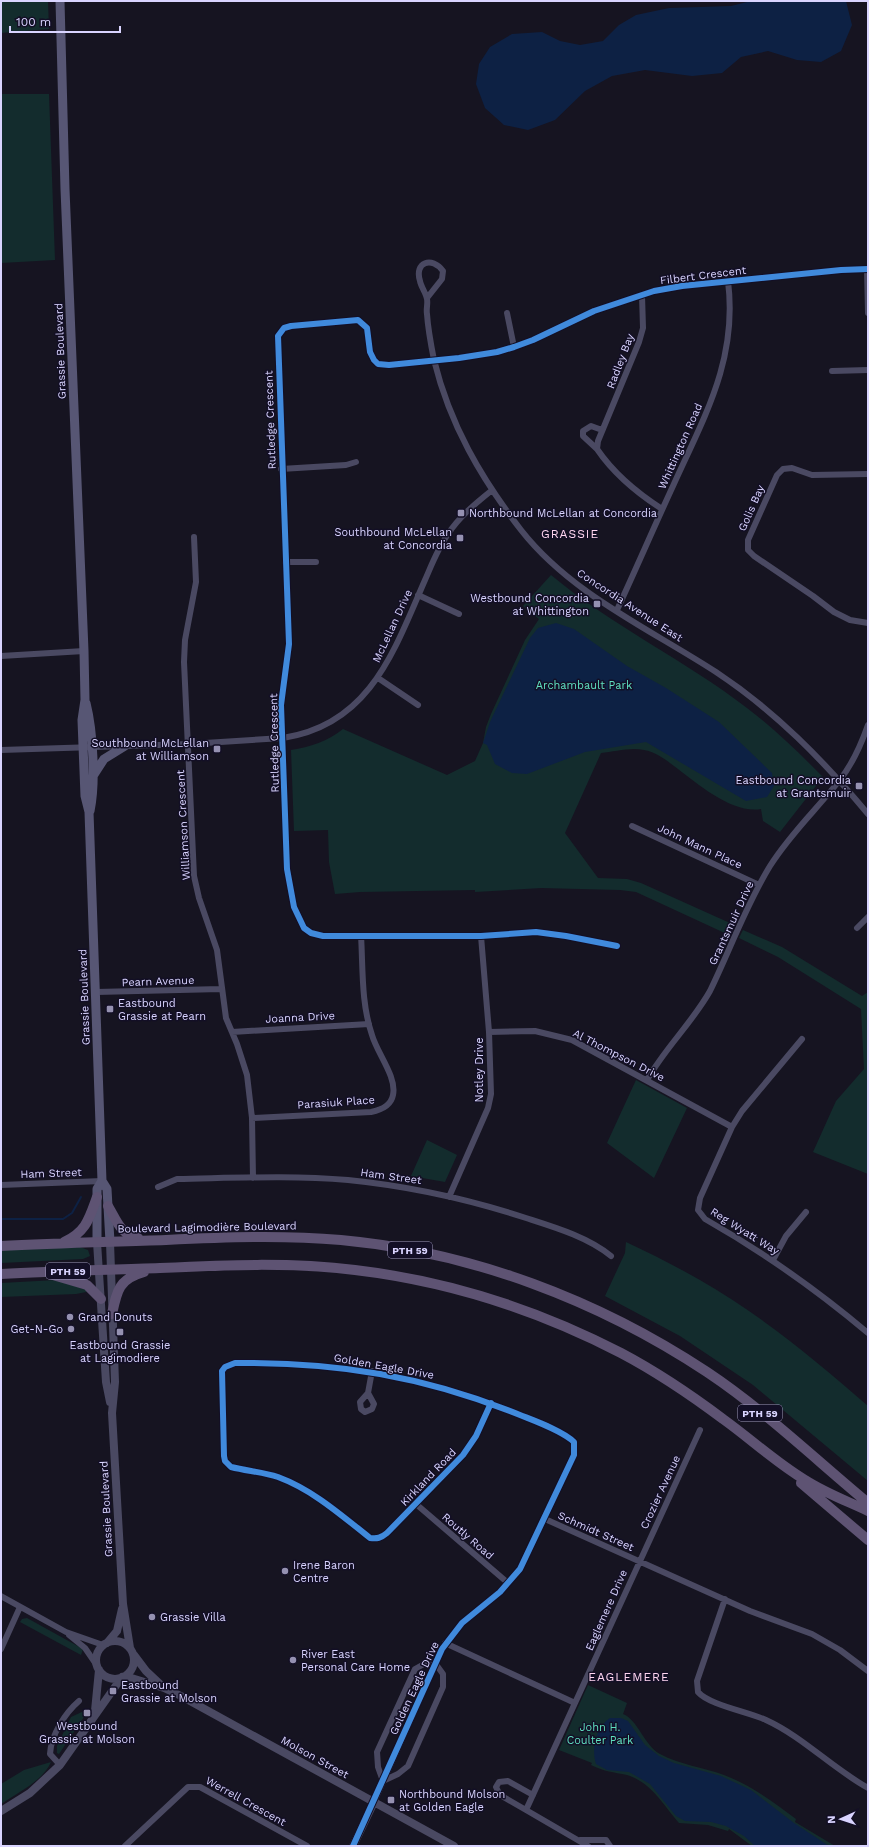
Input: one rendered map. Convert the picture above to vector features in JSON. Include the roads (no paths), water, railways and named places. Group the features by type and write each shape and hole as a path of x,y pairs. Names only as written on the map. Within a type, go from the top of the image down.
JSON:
{"main road":[{"name":"Grassie Boulevard","path":"60,1 65,189 85,700 90,720 87,746 85,796 89,812 102,1181 107,1188 110,1242"},
{"name":"Grassie Boulevard","path":"87,746 92,776 93,795 89,812"},
{"path":"92,776 104,759 125,746"},
{"name":"Grassie Boulevard","path":"97,1242 97,1189 102,1181"},
{"path":"56,1244 73,1238 80,1233 87,1222 97,1197"},
{"path":"108,1206 122,1230 129,1236 162,1240"},
{"name":"Boulevard Lagimodière Boulevard","path":"1,1246 269,1236 343,1240 373,1244 412,1250 475,1265 549,1290 629,1326 708,1373 771,1421 868,1503"},
{"name":"PTH 59","path":"1,1274 265,1264 355,1270 445,1286 503,1302 578,1332 667,1379 724,1419 772,1459 813,1486 868,1511"},
{"path":"112,1314 117,1292 128,1278 159,1268"},
{"path":"37,1272 82,1283 90,1288 100,1299"},
{"path":"772,1459 868,1540"}],"street":[{"name":"Concordia Avenue East","path":"427,298 442,279 443,271 438,265 431,262 424,264 419,268 418,275 427,298 428,325 435,361 454,420 468,451 491,491 523,533 555,566 588,592 717,673 744,692 801,740 840,780 868,814"},
{"path":"867,269 868,313"},
{"name":"Filbert Crescent","path":"435,361 497,352 514,347 533,340 600,309 642,295 682,286 867,269"},
{"name":"Whittington Road","path":"617,610 711,402 725,360 730,326 728,281"},
{"name":"Radley Bay","path":"597,449 602,430 639,342 643,328 642,295"},
{"path":"507,313 514,347"},
{"name":"Rutledge Crescent","path":"435,361 389,365 378,364 370,352 367,328 358,320 290,326 284,328 278,336 281,469 286,562 288,644 282,691 283,738 287,869 294,907 304,928 311,933 323,936 481,936 536,932 617,946"},
{"path":"832,371 868,370"},
{"path":"602,430 591,426 583,431 583,436 597,449 622,478 642,496 662,509"},
{"path":"281,469 346,465 356,462"},
{"name":"Golis Bay","path":"868,474 812,475 792,468 783,469 777,475 748,540 748,550 754,556 834,612 850,620 868,623"},
{"name":"McLellan Drive","path":"1,750 87,746 189,744 283,738 308,732 334,720 356,705 378,678 397,644 418,595 448,533 472,507 491,491"},
{"name":"Williamson Crescent","path":"194,537 196,582 185,640 184,662 194,876 199,898 217,950 226,1018 247,1076 252,1118 253,1178"},
{"path":"286,562 316,562"},
{"path":"418,595 460,614"},
{"path":"1,656 84,651"},
{"path":"378,678 418,705"},
{"name":"Grantsmuir Drive","path":"647,1080 662,1056 702,1005 710,991 759,885 771,865 797,829 840,780 859,748 868,725"},
{"name":"John Mann Place","path":"632,826 759,885"},
{"path":"857,928 868,917"},
{"name":"Parasiuk Place","path":"252,1118 371,1112 379,1110 391,1101 393,1094 392,1079 376,1049 369,1024 364,996 361,935"},
{"name":"Notley Drive","path":"449,1197 488,1108 491,1094 489,1032 481,936"},
{"name":"Pearn Avenue","path":"96,992 221,989"},
{"name":"Joanna Drive","path":"232,1032 369,1024"},
{"name":"Al Thompson Drive","path":"489,1032 535,1031 562,1037 594,1051 732,1127"},
{"name":"Reg Wyatt Way","path":"802,1039 746,1106 732,1127 700,1198 698,1210 705,1219 773,1260 812,1288 868,1333"},
{"name":"Ham Street","path":"158,1187 178,1179 253,1178 347,1180 423,1191 494,1208 545,1224 600,1248 611,1256"},
{"name":"Ham Street","path":"1,1185 102,1181"},
{"path":"773,1260 786,1236 806,1212"},
{"name":"Grassie Boulevard","path":"97,1242 106,1382 112,1413 122,1604 131,1650"},
{"name":"Grassie Boulevard","path":"110,1242 115,1382 112,1413"},
{"name":"Golden Eagle Drive","path":"374,1802 445,1643 462,1623 508,1584 520,1569 574,1455 574,1442 571,1438 534,1420 491,1403 436,1385 372,1371 293,1363 235,1363 225,1367 222,1378 225,1461 231,1467 259,1472 297,1485 333,1508 370,1538 381,1538"},
{"name":"Golden Eagle Drive","path":"368,1393 372,1371"},
{"name":"Kirkland Road","path":"381,1538 464,1455 476,1436 491,1403"},
{"name":"Crozier Avenue","path":"639,1561 700,1430"},
{"name":"Routly Road","path":"416,1504 508,1584"},
{"name":"Schmidt Street","path":"545,1519 639,1561"},
{"name":"Eaglemere Drive","path":"526,1810 639,1561 750,1611 812,1634 840,1650 868,1671"},
{"path":"1,1596 66,1632 105,1644 119,1641 131,1650 133,1664 95,1712 80,1739 60,1765 30,1793 1,1811"},
{"path":"725,1599 697,1681 698,1692 708,1699 765,1720 789,1732 838,1770 868,1788"},
{"name":"Grassie Boulevard","path":"105,1644 117,1631 122,1604"},
{"path":"1,1649 20,1607"},
{"path":"66,1632 85,1648 99,1668 109,1677 123,1676"},
{"path":"445,1643 575,1703"},
{"path":"95,1712 99,1668 97,1656 105,1644"},
{"name":"Molson Street","path":"131,1650 146,1671 164,1688"},
{"name":"Golden Eagle Drive","path":"383,1781 398,1774 408,1766 443,1687 443,1674 435,1663"},
{"name":"Golden Eagle Drive","path":"383,1781 378,1767 378,1752 415,1669 424,1664 435,1663"},
{"name":"Molson Street","path":"123,1676 164,1688 454,1846"},
{"path":"60,1765 50,1754 50,1748 65,1716 79,1701"},
{"path":"533,1795 508,1781 499,1782 496,1787 500,1795 588,1846"},
{"name":"Werrell Crescent","path":"125,1846 174,1798 188,1787 194,1785 307,1846"},
{"path":"353,1846 374,1802"},
{"path":"578,1840 606,1840 610,1846"}],"water":[{"path":"751,1 846,1 852,25 841,51 821,62 797,60 768,51 741,57 722,73 692,76 645,70 612,76 585,91 555,120 528,130 504,125 485,108 476,84 479,64 490,47 512,34 542,32 560,41 580,45 603,41 619,25 636,15 669,8 731,6"},
{"path":"556,623 574,629 627,666 666,688 719,722 772,773 774,786 767,797 746,801 646,742 585,752 527,774 512,773 495,764 487,745 483,743 490,722 530,638 538,628"},
{"name":"John H. Coulter Park","path":"610,1718 621,1718 628,1721 645,1745 659,1756 674,1763 721,1776 751,1790 794,1823 829,1846 755,1846 744,1836 726,1826 711,1822 685,1821 676,1816 650,1784 629,1772 607,1770 596,1764 594,1752 596,1739 601,1727"}],"waterway":[{"path":"1,1219 63,1219 72,1213 81,1197"}],"place":[{"name":"Northbound McLellan at Concordia","path":"461,513"},
{"name":"Southbound McLellan at Concordia","path":"460,538"},
{"name":"Westbound Concordia at Whittington","path":"597,604"},
{"name":"Southbound McLellan at Williamson","path":"217,749"},
{"name":"Eastbound Concordia at Grantsmuir","path":"859,786"},
{"name":"Eastbound Grassie at Pearn","path":"110,1009"},
{"name":"Grand Donuts","path":"70,1317"},
{"name":"Get-N-Go","path":"71,1329"},
{"name":"Eastbound Grassie at Lagimodiere","path":"120,1332"},
{"name":"Irene Baron Centre","path":"285,1571"},
{"name":"Grassie Villa","path":"152,1617"},
{"name":"River East Personal Care Home","path":"293,1660"},
{"name":"Eastbound Grassie at Molson","path":"113,1691"},
{"name":"Westbound Grassie at Molson","path":"87,1713"},
{"name":"Northbound Molson at Golden Eagle","path":"391,1800"}],"district":[{"name":"GRASSIE","path":"570,534"},
{"name":"EAGLEMERE","path":"629,1677"}],"park label":[{"name":"Archambault Park","path":"584,685"}]}
